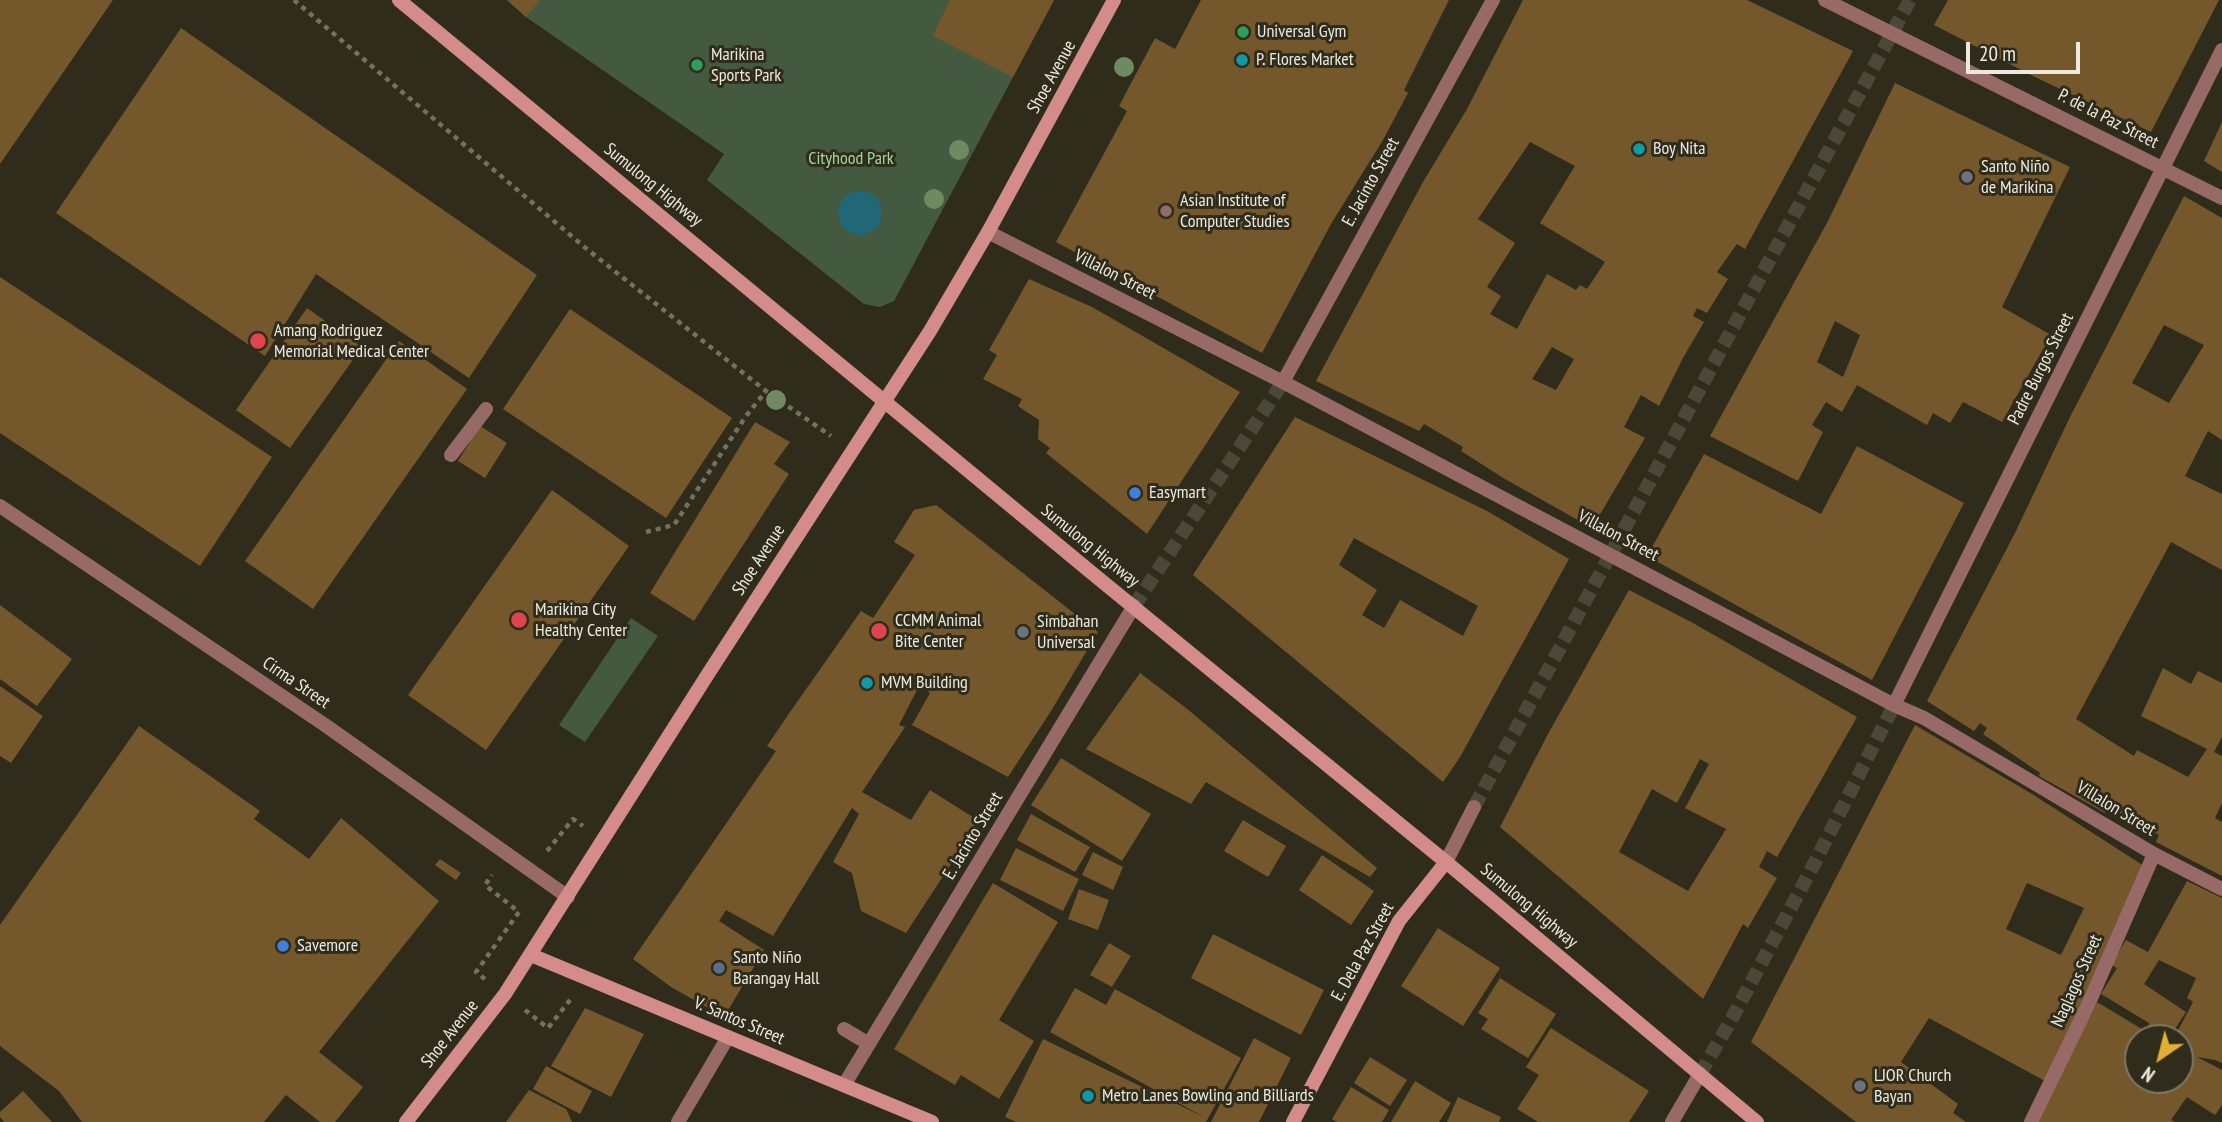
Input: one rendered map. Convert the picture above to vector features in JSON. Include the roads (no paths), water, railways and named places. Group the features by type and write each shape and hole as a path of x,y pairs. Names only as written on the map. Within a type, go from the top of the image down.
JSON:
{"street":[{"name":"Sumulong Highway","path":"399,0 1446,862 1757,1122"},
{"name":"Shoe Avenue","path":"406,1122 505,994 531,955 701,685 930,331 988,232 1114,0"},
{"name":"E. Jacinto Street","path":"1283,382 1493,0"},
{"name":"P. de la Paz Street","path":"1825,0 2222,198"},
{"name":"Padre Burgos Street","path":"1894,705 2222,50"},
{"name":"Villalon Street","path":"988,232 1283,382 1894,705 1924,718 2154,854 2222,889"},
{"path":"451,455 485,410"},
{"name":"Cirma Street","path":"0,506 325,725 568,897"},
{"name":"E. Jacinto Street","path":"844,1085 1134,606"},
{"name":"E. Dela Paz Street","path":"1293,1122 1399,921 1446,862 1474,807"},
{"name":"Naglagos Street","path":"2031,1122 2088,1005 2154,854"},
{"name":"V. Santos Street","path":"531,955 932,1122"},
{"path":"844,1029 869,1044"},
{"path":"677,1122 728,1037"},
{"path":"1672,1122 1700,1074"}],"water":[{"path":"860,191 875,198 882,213 875,228 860,235 845,228 838,213 845,198"}],"tunnel":[{"path":"1474,807 1910,0"},
{"path":"1134,606 1283,382"},
{"path":"1700,1074 1813,866 1894,705"}],"place":[{"name":"Universal Gym","path":"1243,32"},
{"name":"P. Flores Market","path":"1242,60"},
{"name":"Marikina Sports Park","path":"697,65"},
{"name":"Boy Nita","path":"1639,149"},
{"name":"Santo Niño de Marikina","path":"1967,177"},
{"name":"Asian Institute of Computer Studies","path":"1166,211"},
{"name":"Amang Rodriguez Memorial Medical Center","path":"258,341"},
{"name":"Easymart","path":"1135,493"},
{"name":"Marikina City Healthy Center","path":"519,620"},
{"name":"CCMM Animal Bite Center","path":"879,631"},
{"name":"Simbahan Universal","path":"1023,632"},
{"name":"MVM Building","path":"867,683"},
{"name":"Savemore","path":"283,946"},
{"name":"Santo Niño Barangay Hall","path":"719,968"},
{"name":"LJOR Church Bayan","path":"1860,1086"},
{"name":"Metro Lanes Bowling and Billiards","path":"1088,1096"}],"park label":[{"name":"Cityhood Park","path":"851,159"}]}
